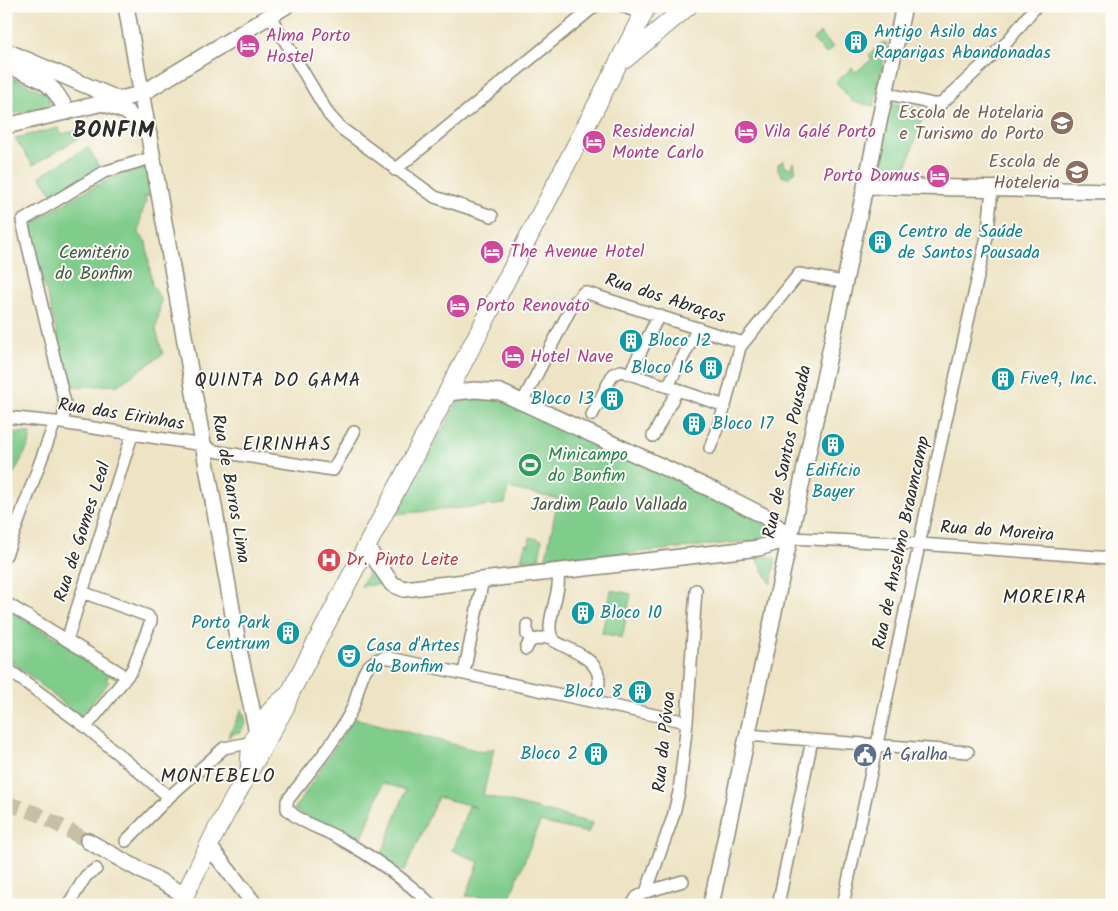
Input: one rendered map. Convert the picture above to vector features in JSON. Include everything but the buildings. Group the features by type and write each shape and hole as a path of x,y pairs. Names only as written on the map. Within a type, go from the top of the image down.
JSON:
{"main road":[{"path":"620,64 688,6"},
{"path":"182,900 250,768 259,757 366,546 446,393 495,305 648,9 673,18"},
{"path":"250,768 249,754 255,737 268,712 290,693"}],"street":[{"name":"Rua de Barros Lima","path":"126,6 255,737"},
{"path":"6,126 105,104 121,105 286,6"},
{"path":"395,170 595,6"},
{"path":"623,6 648,9"},
{"name":"Rua de Santos Pousada","path":"711,905 843,282 904,6"},
{"path":"885,93 932,104 940,104 1007,42 1036,6"},
{"path":"270,16 334,121 395,170 435,197 492,216"},
{"path":"6,51 121,105 149,134"},
{"path":"6,65 50,84 58,92 67,112"},
{"path":"6,555 59,423 65,403 22,221 104,172 154,158"},
{"path":"865,186 1112,192"},
{"name":"Rua de Anselmo Braamcamp","path":"843,905 986,240 992,209 992,188"},
{"path":"710,448 725,406 738,351 743,343 799,274 843,282"},
{"name":"Rua dos Abraços","path":"522,403 573,304 581,294 592,292 743,343"},
{"path":"630,373 659,315"},
{"path":"653,436 698,328"},
{"path":"592,415 613,374 621,371 725,406"},
{"path":"446,393 495,391 715,491 766,517 790,538"},
{"name":"Rua das Eirinhas","path":"6,418 59,423 203,445 214,451 333,470 354,432"},
{"name":"Rua de Gomes Leal","path":"67,640 132,435"},
{"path":"366,546 392,584 397,588 760,548 790,538"},
{"name":"Rua do Moreira","path":"790,538 920,544 1112,558"},
{"path":"557,570 560,582 550,625 551,636 554,641 586,657 595,667 600,684 594,702"},
{"path":"464,673 483,579"},
{"name":"Rua da Póvoa","path":"646,892 675,808 682,769 696,590"},
{"path":"82,592 148,616 150,621 132,670 86,727"},
{"path":"6,603 119,672"},
{"path":"527,625 527,635 530,644 551,636"},
{"path":"432,905 413,887 369,855 336,836 304,822 287,809 287,801 339,734 364,672 378,659 385,657 464,673 687,722"},
{"path":"6,668 86,727 169,797"},
{"path":"747,735 968,752"},
{"path":"126,841 169,797 224,748 255,737"},
{"path":"778,905 812,740"},
{"path":"88,841 182,900"},
{"path":"209,846 255,905"},
{"path":"68,905 86,876 96,869"},
{"name":"Rua da Póvoa","path":"632,905 637,897 655,887 683,881"}],"green space":[{"path":"820,33 833,47 826,54 813,39"},
{"path":"883,42 887,43 874,106 853,102 836,82 852,68 856,72 872,59 869,55"},
{"path":"6,75 48,94 50,103 46,107 11,114 6,97"},
{"path":"888,102 923,110 924,113 904,174 882,174 875,162"},
{"path":"59,128 61,134 77,131 81,137 33,165 15,138"},
{"path":"88,147 99,167 53,195 40,176"},
{"path":"784,160 783,166 791,168 793,162 796,171 789,177 783,177 778,170 778,164"},
{"name":"Cemitério do Bonfim","path":"146,166 152,196 144,197 146,201 141,216 139,233 146,242 152,285 161,299 156,330 163,354 118,385 69,387 49,301 27,227 99,184"},
{"name":"Jardim Paulo Vallada","path":"482,397 498,399 762,520 768,526 768,536 760,540 545,562 558,499 508,488 505,504 395,514 458,402"},
{"path":"6,432 31,433 29,445 12,477 6,475"},
{"path":"530,537 542,540 539,559 521,560 525,544 529,545"},
{"path":"759,557 772,557 776,559 771,584 757,559"},
{"path":"371,568 383,584 361,586"},
{"path":"611,590 631,594 622,638 602,633"},
{"path":"6,608 119,675 116,678 109,675 106,680 109,682 80,717 6,657"},
{"path":"242,709 246,722 240,733 237,732 228,737"},
{"path":"354,718 483,752 494,748 483,795 592,823 588,833 540,822 509,899 466,896 479,862 452,850 469,806 476,807 438,797 404,872 381,856 406,790 383,783 359,846 294,810"}],"tunnel":[{"path":"6,803 38,814 88,841"}],"place":[{"name":"Antigo Asilo das Raparigas Abandonadas","path":"856,42"},
{"name":"Alma Porto Hostel","path":"248,46"},
{"name":"Escola de Hotelaria e Turismo do Porto","path":"1062,123"},
{"name":"Vila Galé Porto","path":"746,132"},
{"name":"Residencial Monte Carlo","path":"594,142"},
{"name":"Escola de Hoteleria","path":"1077,172"},
{"name":"Porto Domus","path":"938,176"},
{"name":"Centro de Saúde de Santos Pousada","path":"880,242"},
{"name":"The Avenue Hotel","path":"492,252"},
{"name":"Porto Renovato","path":"458,306"},
{"name":"Bloco 12","path":"631,341"},
{"name":"Hotel Nave","path":"513,357"},
{"name":"Bloco 16","path":"711,368"},
{"name":"Five9, Inc.","path":"1003,379"},
{"name":"Bloco 13","path":"612,399"},
{"name":"Bloco 17","path":"694,424"},
{"name":"Edifício Bayer","path":"833,445"},
{"name":"Minicampo do Bonfim","path":"530,465"},
{"name":"Dr. Pinto Leite","path":"329,560"},
{"name":"Bloco 10","path":"583,613"},
{"name":"Porto Park Centrum","path":"288,633"},
{"name":"Casa d'Artes do Bonfim","path":"349,656"},
{"name":"Bloco 8","path":"640,692"},
{"name":"Bloco 2","path":"596,754"},
{"name":"A Gralha","path":"865,755"}],"district":[{"name":"BONFIM","path":"114,131"},
{"name":"QUINTA DO GAMA","path":"278,381"},
{"name":"EIRINHAS","path":"287,445"},
{"name":"MOREIRA","path":"1045,598"},
{"name":"MONTEBELO","path":"218,777"}]}
